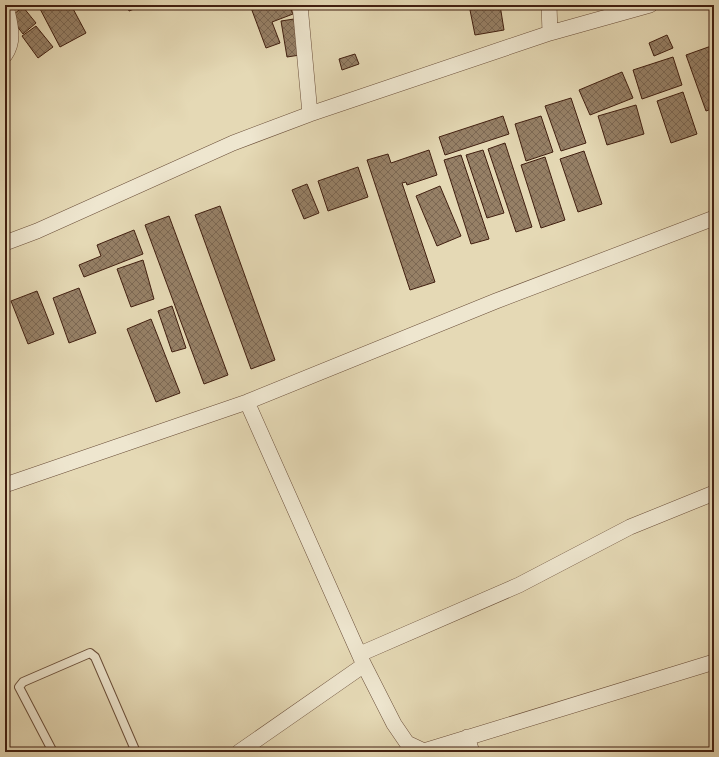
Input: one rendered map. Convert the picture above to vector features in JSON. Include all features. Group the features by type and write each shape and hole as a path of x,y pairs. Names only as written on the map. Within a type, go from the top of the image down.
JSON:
{"street":[{"path":"5,55 10,48 12,36 6,5"},
{"path":"300,5 310,114"},
{"path":"549,5 550,33"},
{"path":"5,243 37,231 233,143 310,114 550,33 643,6"},
{"path":"5,485 247,402 496,301 714,218"},
{"path":"247,402 362,659 394,724 407,743 424,751 714,662"},
{"path":"239,752 255,748 362,659 519,585 630,527 714,493"},
{"path":"467,737 472,752"}],"lane":[{"path":"53,752 19,687 23,682 90,654 95,657 136,752"}],"building":[{"path":"38,5 71,5 86,33 60,47"},
{"path":"127,5 144,5 129,11"},
{"path":"250,5 260,5 262,9 271,5 289,5 293,14 272,22 280,43 266,48"},
{"path":"500,5 504,30 475,35 470,10"},
{"path":"23,7 36,23 23,34 10,17"},
{"path":"294,19 300,55 287,57 281,21"},
{"path":"36,26 53,47 38,58 22,36"},
{"path":"667,35 673,48 654,56 649,43"},
{"path":"714,45 714,108 706,111 686,55"},
{"path":"355,54 359,64 342,70 339,59"},
{"path":"673,57 682,85 642,99 633,70"},
{"path":"622,72 633,98 590,115 579,90"},
{"path":"683,92 697,134 671,143 657,101"},
{"path":"571,98 586,143 561,151 545,106"},
{"path":"636,105 644,134 607,145 598,116"},
{"path":"503,116 509,134 445,155 439,137"},
{"path":"541,116 553,152 526,161 515,124"},
{"path":"505,143 532,227 516,232 488,149"},
{"path":"429,150 437,175 407,185 406,182 402,183 435,282 410,290 367,160 388,154 391,163"},
{"path":"483,150 504,213 487,218 466,155"},
{"path":"584,151 602,204 578,212 560,159"},
{"path":"461,155 489,239 471,244 444,160"},
{"path":"545,157 565,220 541,228 521,165"},
{"path":"358,167 368,197 328,211 318,181"},
{"path":"307,184 319,213 304,219 292,190"},
{"path":"440,186 461,236 437,246 416,196"},
{"path":"220,206 275,360 251,369 195,215"},
{"path":"169,216 228,375 204,384 145,225"},
{"path":"134,230 143,254 84,277 79,265 101,256 97,245"},
{"path":"143,260 154,299 131,307 117,269"},
{"path":"79,288 96,333 69,343 53,298"},
{"path":"37,291 54,334 28,344 11,301"},
{"path":"172,306 186,348 172,352 158,311"},
{"path":"151,319 180,393 156,402 127,329"}]}
